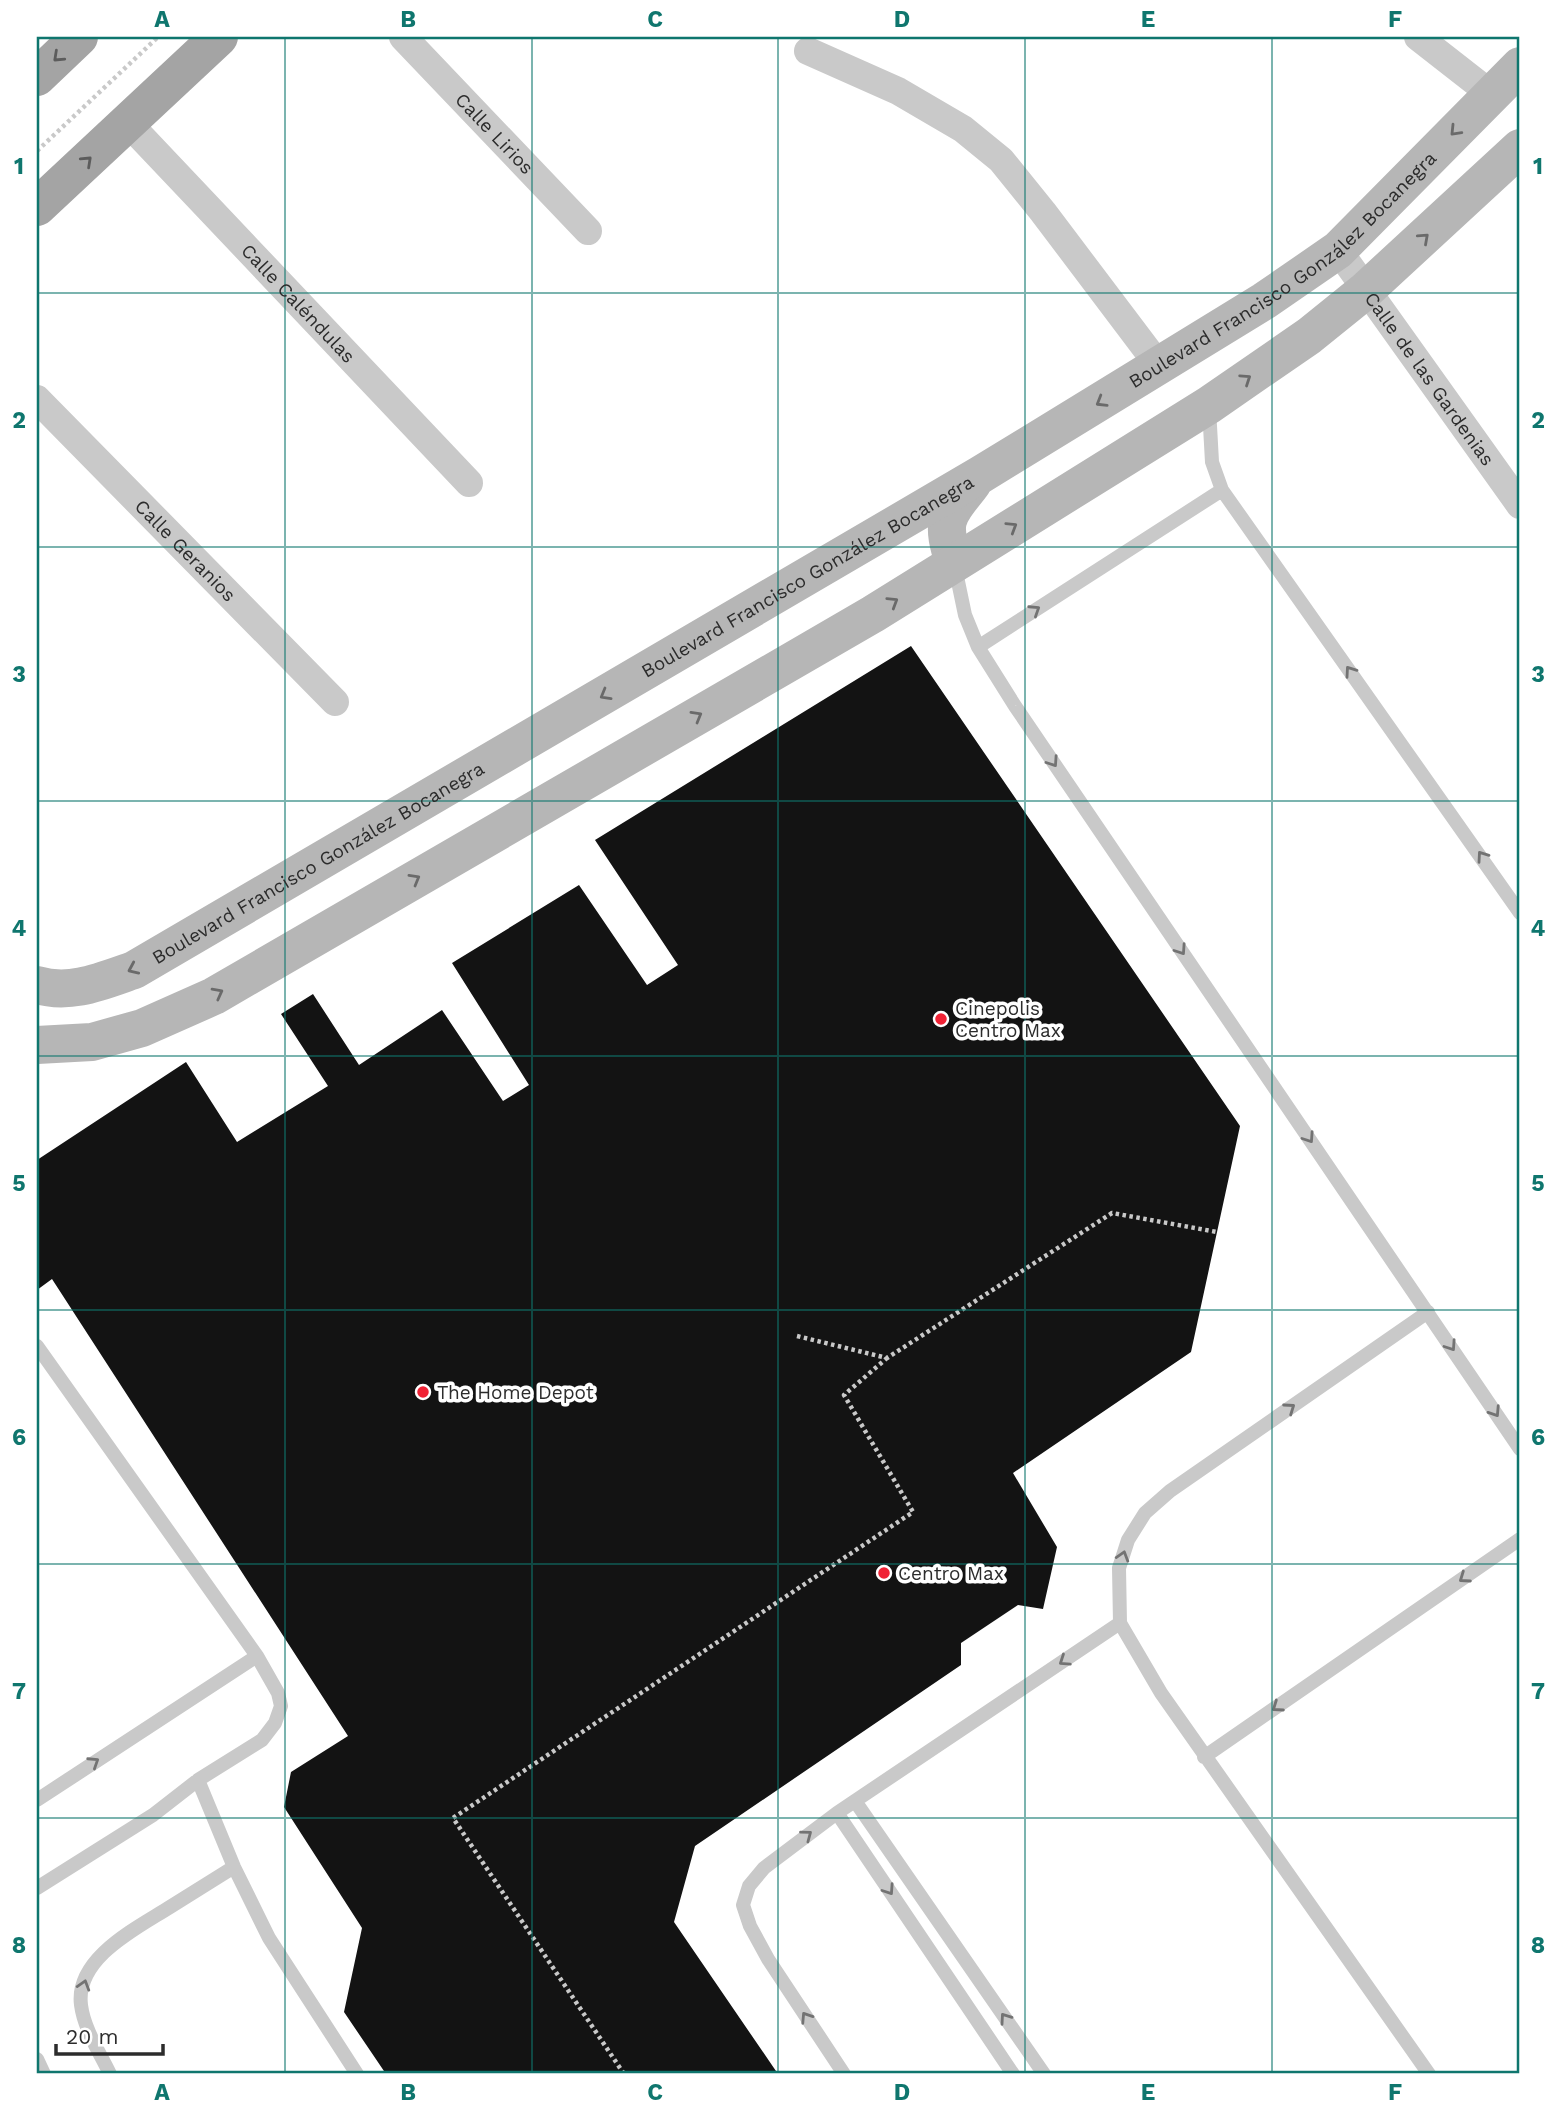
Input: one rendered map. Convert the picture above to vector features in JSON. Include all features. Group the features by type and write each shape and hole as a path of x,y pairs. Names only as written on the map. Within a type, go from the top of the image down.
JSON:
{"main road":[{"path":"37,76 79,37"},
{"path":"37,207 219,37"},
{"name":"Boulevard Francisco González Bocanegra","path":"37,985 47,988 83,988 134,970 981,475 1160,367 1338,250 1520,66"},
{"path":"37,1045 92,1042 130,1031 214,996 873,614 1209,404 1309,336 1366,290 1520,148"},
{"path":"954,564 947,540 946,520 955,505 981,475"}],"street":[{"name":"Calle Lirios","path":"403,37 588,231"},
{"path":"1419,37 1491,94"},
{"path":"808,51 898,91 963,129 1001,160 1160,367"},
{"name":"Calle Caléndulas","path":"128,123 469,483"},
{"name":"Calle de las Gardenias","path":"1338,250 1520,505"},
{"name":"Calle Geranios","path":"37,399 335,702"}],"lane":[{"path":"1209,404 1212,462 1222,490 1520,913"},
{"path":"978,647 1222,490"},
{"path":"954,564 965,615 978,647 1021,715 1520,1449"},
{"path":"1428,1312 1170,1492 1145,1513 1128,1540 1119,1567 1120,1623 1161,1693 1429,2074"},
{"path":"37,1346 257,1656 278,1693 281,1706 275,1723 262,1740 198,1780 153,1815 37,1888"},
{"path":"1205,1757 1520,1539"},
{"path":"844,2074 750,1926 743,1905 749,1886 764,1868 837,1813 1120,1623"},
{"path":"37,1800 257,1656"},
{"path":"198,1780 234,1867 269,1938 357,2074"},
{"path":"855,1801 1044,2074"},
{"path":"837,1813 1013,2074"},
{"path":"110,2074 86,2025 80,2005 82,1985 93,1964 116,1941 234,1867"},
{"path":"37,2059 44,2074"}],"path":[{"path":"37,151 158,37"},
{"path":"624,2074 453,1818 913,1512 844,1395 887,1359 1112,1213 1217,1232"},
{"path":"797,1336 887,1359"}],"building":[{"path":"911,646 1240,1126 1191,1352 1013,1473 1057,1547 1043,1609 1018,1605 961,1643 961,1665 695,1846 674,1922 778,2074 386,2074 344,2012 362,1928 284,1807 291,1772 348,1736 52,1279 37,1290 37,1160 186,1062 237,1142 328,1086 281,1014 313,994 359,1065 442,1010 503,1101 529,1085 452,963 579,885 647,985 678,965 595,840"}],"place":[{"name":"Cinepolis Centro Max","path":"941,1019"},
{"name":"The Home Depot","path":"423,1392"},
{"name":"Centro Max","path":"884,1573"}]}
